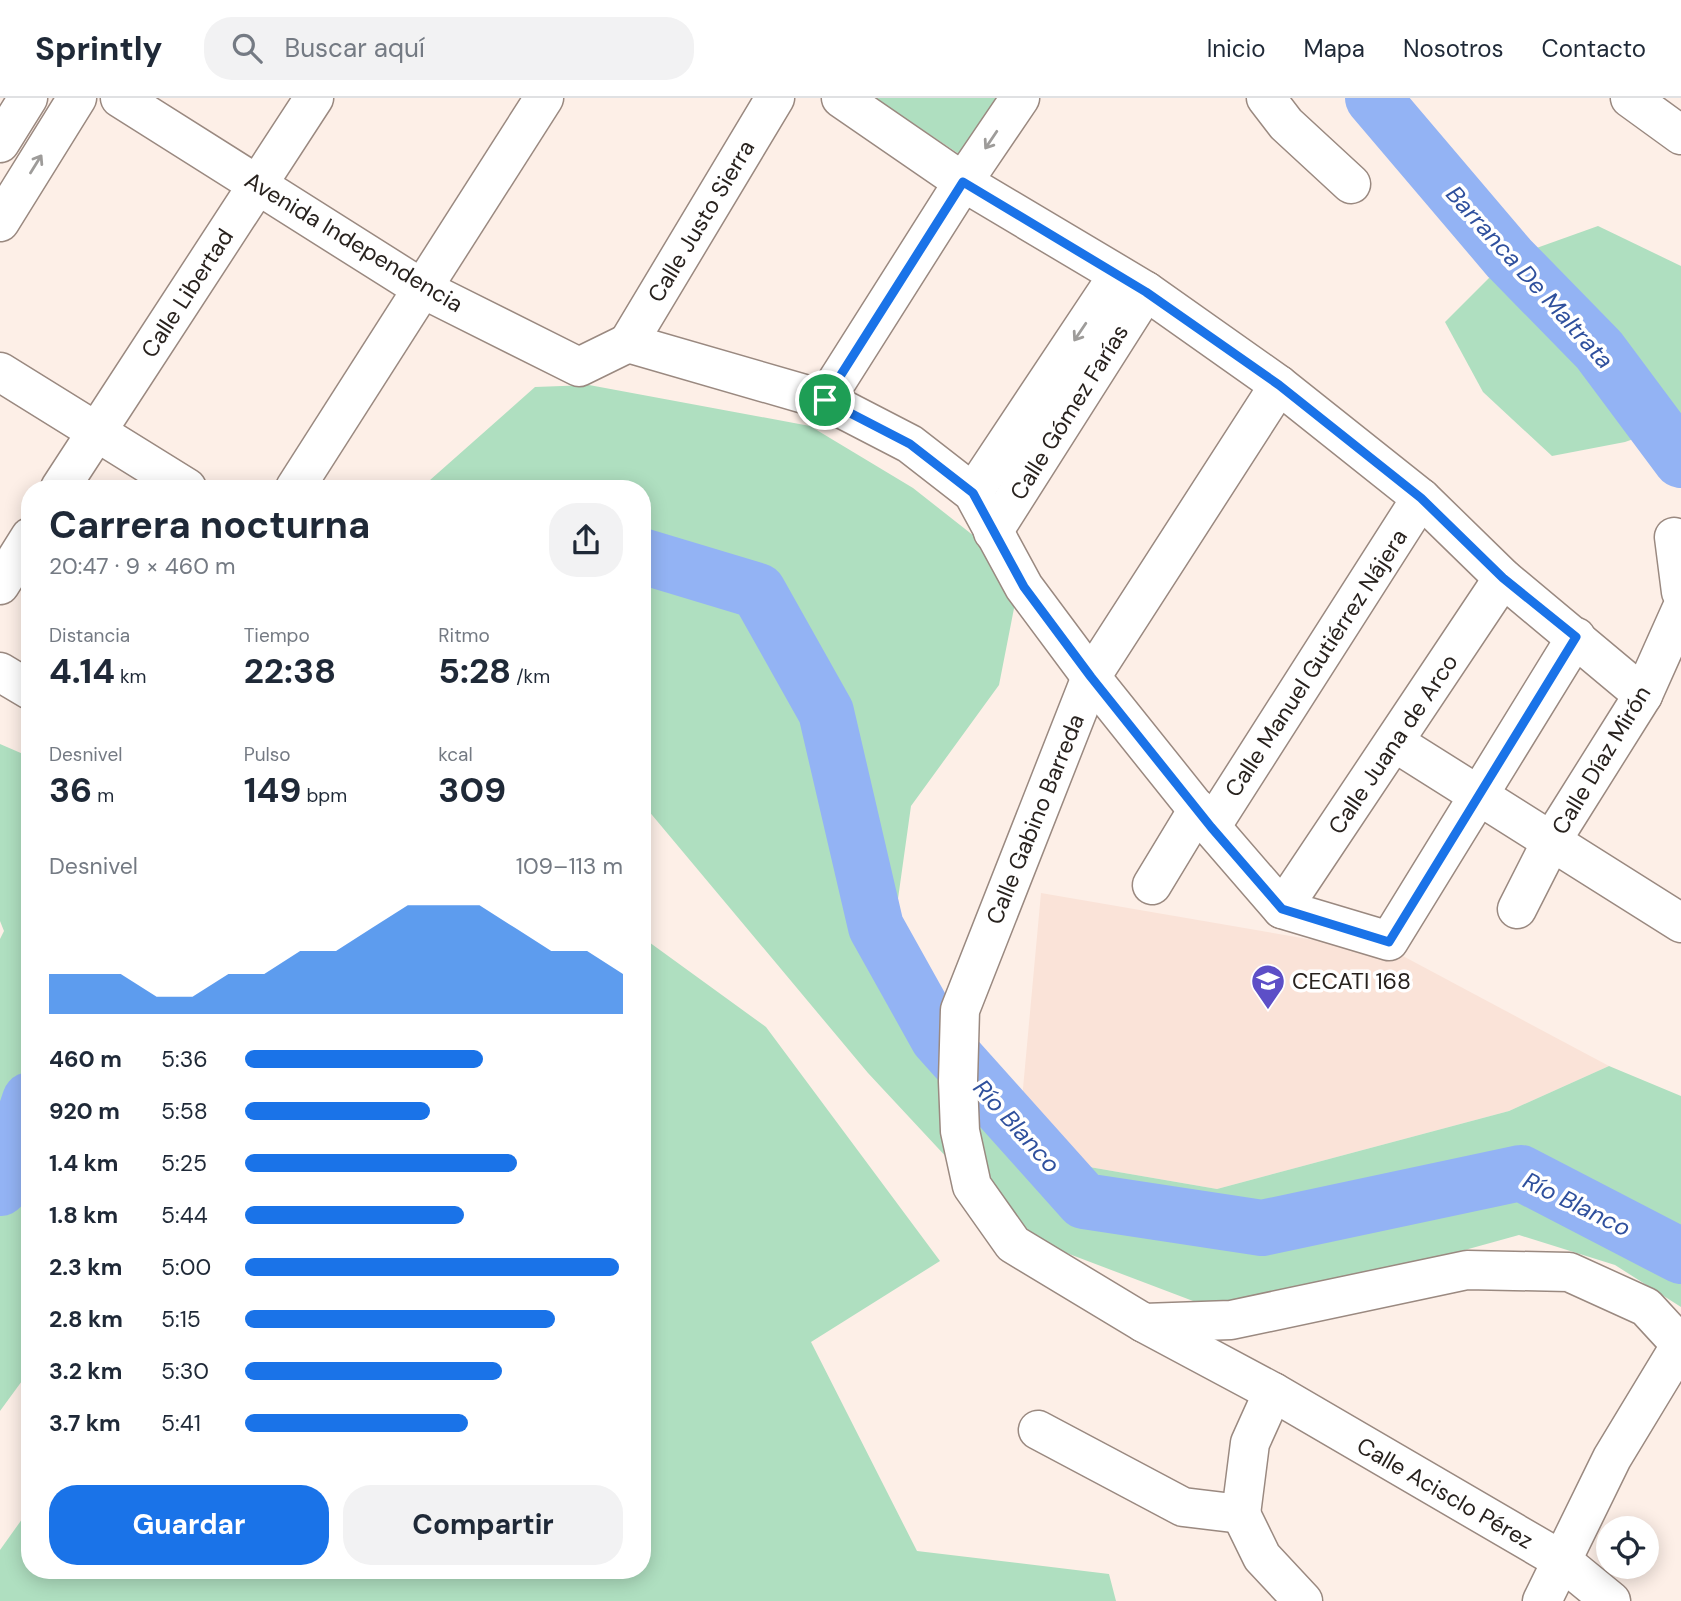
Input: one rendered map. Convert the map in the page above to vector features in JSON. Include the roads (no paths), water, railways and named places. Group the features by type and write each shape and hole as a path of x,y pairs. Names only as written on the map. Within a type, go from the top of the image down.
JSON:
{"street":[{"path":"0,142 28,98"},
{"path":"0,222 77,98"},
{"name":"Avenida Independencia","path":"120,98 421,288 579,367 628,343"},
{"name":"Calle Libertad","path":"65,480 314,98"},
{"path":"300,480 544,98"},
{"name":"Calle Justo Sierra","path":"628,343 775,98"},
{"path":"841,98 963,182 1132,284 1279,385 1421,498 1503,578 1643,695"},
{"path":"825,400 963,182 1020,98"},
{"path":"1266,98 1286,124 1351,184"},
{"path":"1630,98 1681,135"},
{"name":"Calle Gómez Farías","path":"973,493 1132,284"},
{"name":"Calle Gómez Farías","path":"993,532 1132,284"},
{"path":"628,343 825,400 910,444 973,493 1024,587 1091,677 1204,818 1282,909 1389,942 1576,637"},
{"path":"0,372 174,480"},
{"name":"Calle Gabino Barreda","path":"1144,1323 1013,1244 972,1186 960,1131 960,1010 1091,677 1279,385"},
{"name":"Calle Manuel Gutiérrez Nájera","path":"1152,885 1204,818 1421,498"},
{"path":"1674,537 1681,592"},
{"path":"0,585 21,551"},
{"name":"Calle Juana de Arco","path":"1282,909 1503,578"},
{"name":"Calle Díaz Mirón","path":"1517,909 1552,840 1643,695 1681,610"},
{"path":"0,672 21,685"},
{"path":"1394,742 1681,923"},
{"path":"1144,1323 1231,1320 1467,1270 1569,1272 1646,1307 1681,1345 1612,1458 1542,1601"},
{"name":"Calle Acisclo Pérez","path":"1144,1323 1273,1392 1561,1560 1611,1601"},
{"path":"1273,1392 1250,1443 1241,1514 1262,1557 1303,1601"},
{"path":"1038,1430 1183,1507 1241,1514"}],"waterway":[{"name":"Barranca De Maltrata","path":"1373,98 1509,258 1599,350 1681,460"},
{"name":"Río Blanco","path":"651,559 758,591 826,712 876,927 938,1038 1084,1201 1262,1228 1521,1173 1681,1256"},
{"name":"Río Blanco","path":"0,1188 21,1126"}],"place":[{"name":"CECATI 168","path":"1268,1011"}]}
